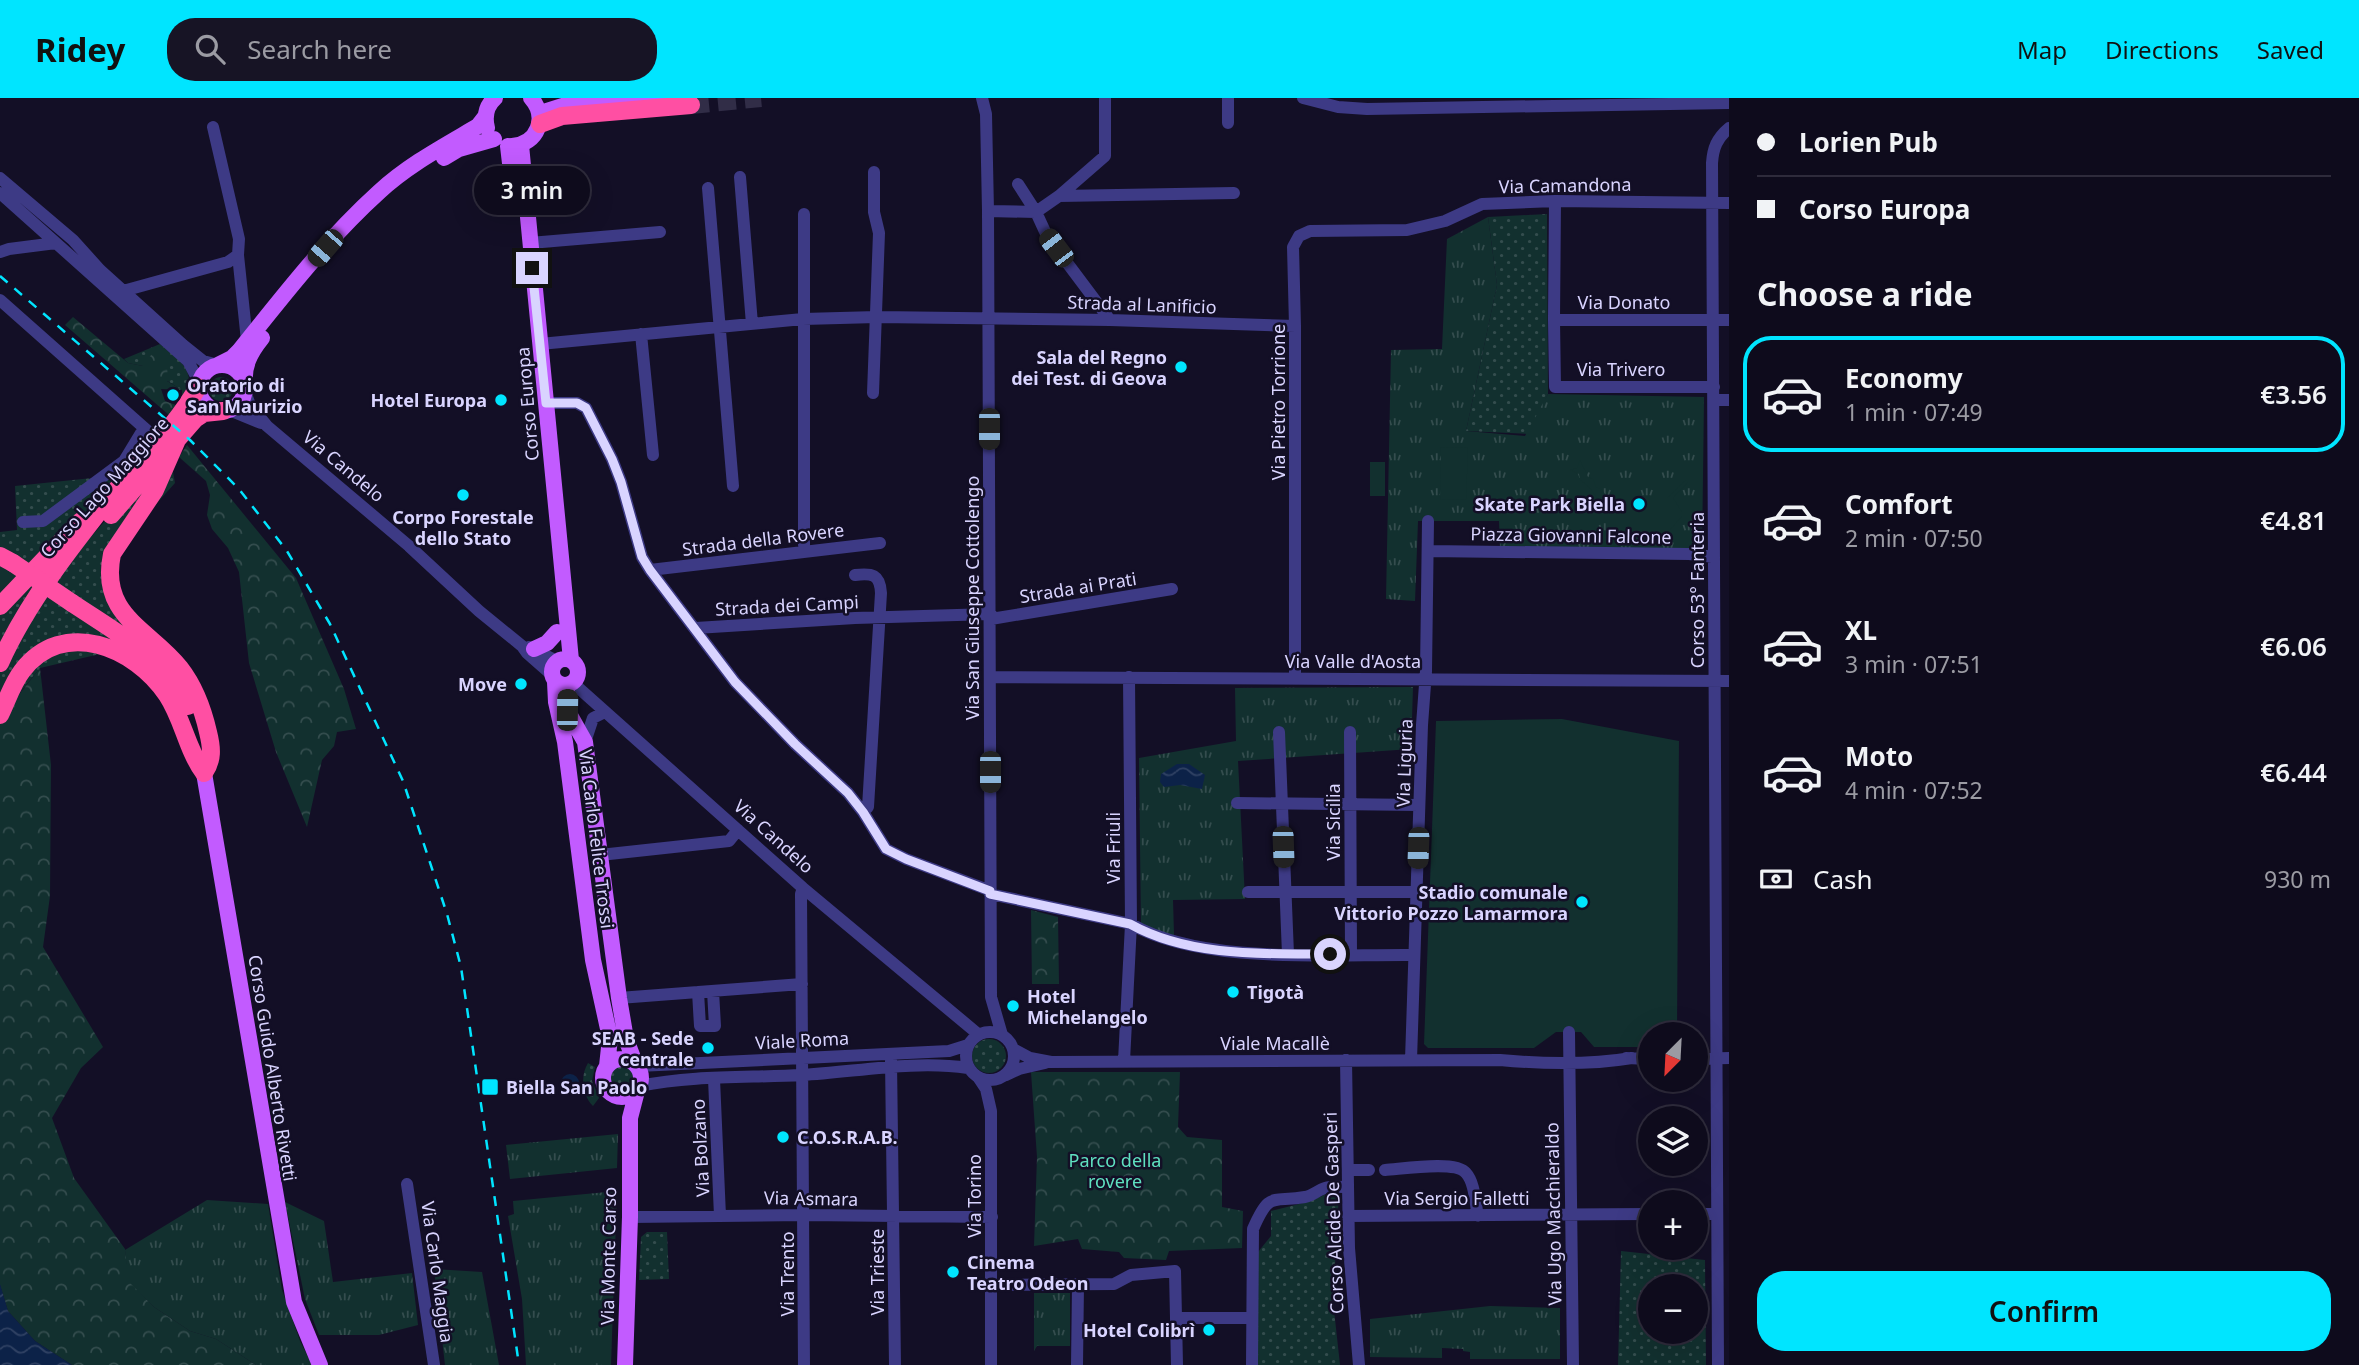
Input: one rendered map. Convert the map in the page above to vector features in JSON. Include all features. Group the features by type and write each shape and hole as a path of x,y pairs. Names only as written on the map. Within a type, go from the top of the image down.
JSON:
{"highway":[{"path":"540,119 691,105"},
{"name":"Corso Lago Maggiore","path":"53,575 95,534 168,440 198,387"},
{"name":"Corso Lago Maggiore","path":"0,663 20,624 53,575 122,483 168,440 204,412 226,410"},
{"path":"168,440 155,490 112,554 111,582 120,610 181,669 192,689 203,712 209,738 211,762 204,773"},
{"path":"0,606 71,531 122,483"},
{"path":"7,559 146,653 163,669 190,710 199,733 204,773"},
{"path":"0,715 20,673 46,650 79,642 104,646 125,656 166,694 195,761 204,773"}],"main road":[{"path":"495,98 478,126 413,166 380,191 325,248 233,358 204,372 198,387 204,402 212,409 226,410 239,403 245,389 244,374 250,354 268,329 365,219 428,167 459,149 534,137 540,119 562,106 661,98"},
{"path":"531,98 540,119"},
{"name":"Corso Europa","path":"485,117 489,133 508,143 530,243 546,403 562,672"},
{"name":"Corso Europa","path":"508,143 562,672"},
{"path":"218,365 236,369 244,380 245,389"},
{"path":"528,647 547,643 557,632"},
{"name":"Via Carlo Felice Trossi","path":"562,672 567,710 585,742 619,998 626,1039 636,1065"},
{"name":"Via Carlo Felice Trossi","path":"562,672 556,702 565,742 593,960 610,1038 607,1066"},
{"name":"Corso Guido Alberto Rivetti","path":"204,773 294,1302 320,1365"},
{"path":"621,1059 636,1065 642,1076 638,1089 632,1095 621,1097 610,1093 603,1077 607,1066 621,1059"},
{"name":"Via Monte Carso","path":"606,1088 619,1113 629,1147"},
{"name":"Via Monte Carso","path":"625,1365 630,1118 638,1089"}],"street":[{"name":"Via San Giuseppe Cottolengo","path":"982,98 986,114 988,211 991,997 1002,1035"},
{"name":"Via San Giuseppe Cottolengo","path":"986,114 991,98"},
{"path":"988,211 1036,212 1105,156 1105,98"},
{"path":"1228,98 1228,123"},
{"path":"1303,98 1338,107 1367,109 1729,103"},
{"path":"213,127 239,239 238,255 247,341"},
{"name":"Corso 53° Fanteria","path":"1718,1365 1717,1214 1723,1058 1715,680 1713,150 1719,137 1729,128"},
{"path":"873,393 879,233 874,212 874,172"},
{"path":"740,177 752,324"},
{"path":"0,178 73,240 123,291 203,361 218,365"},
{"path":"1018,184 1047,236 1110,320"},
{"path":"708,188 733,486"},
{"path":"1059,196 1234,192"},
{"path":"0,193 188,361 195,371 198,387"},
{"name":"Via Camandona","path":"1407,230 1445,221 1482,204 1555,201 1729,203"},
{"name":"Via Donato","path":"1555,201 1554,320 1729,320"},
{"path":"804,214 804,545"},
{"name":"Via Pietro Torrione","path":"1295,678 1293,247 1299,236 1310,231 1407,230"},
{"path":"530,243 660,232"},
{"path":"0,252 56,243"},
{"path":"123,291 228,262 238,255"},
{"path":"0,300 144,428 168,440"},
{"name":"Strada al Lanificio","path":"540,344 803,319 877,317 1295,326"},
{"name":"Via Trivero","path":"1554,320 1555,387 1714,393 1729,400"},
{"path":"641,334 653,455"},
{"name":"Via Candelo","path":"245,389 250,405 267,426 392,531 480,611 528,647 527,653 562,672 803,888 951,1014 974,1038"},
{"path":"546,403 577,403 586,408 612,459 642,557 650,570 735,682 795,744 848,793 886,849 990,892 1130,924 1147,933 1210,948 1273,954 1414,955"},
{"name":"Via Candelo","path":"226,410 246,415 267,426"},
{"path":"23,522 43,521 124,461 144,428"},
{"path":"1425,678 1428,521"},
{"name":"Strada della Rovere","path":"650,570 880,543"},
{"name":"Piazza Giovanni Falcone","path":"1428,551 1689,554 1714,557"},
{"name":"Strada dei Campi","path":"855,575 867,574 880,582 868,807 863,812"},
{"name":"Strada ai Prati","path":"990,617 1172,589"},
{"name":"Strada dei Campi","path":"696,628 880,618 990,617"},
{"name":"Via Valle d'Aosta","path":"990,677 1729,681"},
{"name":"Via Friuli","path":"1124,1061 1130,924 1129,677"},
{"name":"Via Liguria","path":"1411,1060 1425,678"},
{"name":"Via Carlo Felice Trossi","path":"585,742 593,718 605,712"},
{"path":"1279,732 1287,954"},
{"name":"Via Sicilia","path":"1350,733 1351,954"},
{"path":"1237,803 1419,805"},
{"path":"600,855 729,841 738,830"},
{"name":"Via Trento","path":"803,888 804,1365"},
{"path":"1248,891 1416,892"},
{"path":"619,998 802,984"},
{"path":"698,992 700,1026 715,1026 713,991"},
{"name":"Via San Giuseppe Cottolengo","path":"974,1038 991,997"},
{"path":"995,1032 1002,1035 1013,1049 1013,1063 1003,1077 992,1080 973,1073 966,1060 974,1038 995,1032"},
{"path":"1569,1032 1569,1059"},
{"name":"Viale Roma","path":"636,1065 949,1051 974,1038"},
{"name":"Viale Macallè","path":"1013,1049 1030,1058 1051,1062"},
{"name":"Via Trieste","path":"891,1054 895,1365"},
{"name":"Viale Macallè","path":"1003,1077 1019,1069 1051,1062 1500,1059 1527,1062 1569,1059 1606,1062 1638,1058"},
{"name":"Via Ugo Macchieraldo","path":"1569,1059 1573,1365"},
{"name":"Corso Alcide De Gasperi","path":"1346,1060 1349,1248 1359,1365"},
{"name":"Viale Roma","path":"638,1089 666,1081 942,1065 973,1073"},
{"name":"Via Torino","path":"973,1073 986,1089 991,1111 991,1365"},
{"name":"Via Torino","path":"991,1111 1003,1077"},
{"name":"Via Bolzano","path":"714,1079 720,1216"},
{"path":"1385,1170 1455,1166 1465,1171 1471,1183 1478,1216"},
{"path":"1348,1170 1368,1170"},
{"name":"Via Carlo Maggia","path":"407,1184 434,1365"},
{"path":"1252,1365 1253,1229 1268,1204 1277,1198 1306,1197 1326,1188 1348,1187"},
{"name":"Via Sergio Falletti","path":"1348,1216 1638,1214"},
{"path":"1708,1214 1717,1214"},
{"name":"Via Asmara","path":"630,1217 992,1217"},
{"path":"991,1285 1114,1284 1131,1275 1175,1271 1177,1365"},
{"path":"1077,1365 1079,1285"},
{"path":"1176,1318 1252,1318"}],"green space":[{"path":"1547,214 1548,394 1529,434 1466,431 1497,285 1488,217"},
{"path":"1488,217 1497,285 1466,431 1525,436 1548,394 1704,397 1702,551 1500,548 1499,521 1418,521 1415,601 1386,599 1391,350 1442,349 1447,239"},
{"path":"73,317 128,363 143,366 154,351 163,350 168,355 167,381 182,390 161,389 165,401 176,405 169,415 65,325"},
{"path":"160,344 179,360 189,377 190,395 182,399 182,390 143,366 128,363 124,359"},
{"path":"216,377 226,377 233,384 233,394 226,401 216,401 209,394 209,384"},
{"path":"187,445 296,578 344,689 356,729 337,732 334,746 322,760 307,827 276,752 249,663 239,572 228,548 212,529 207,515 210,495 206,481 179,457"},
{"path":"1441,447 1468,448 1466,500 1440,499"},
{"path":"169,449 175,483 122,542 118,581 124,600 167,648 100,654 40,668 0,717 0,663 39,595"},
{"path":"133,459 95,499 32,589 0,643 0,532 17,530 15,486 102,477"},
{"name":"Skate Park Biella","path":"1580,460 1588,477 1593,479 1596,487 1602,490 1611,502 1620,502 1623,498 1667,498 1686,480 1688,482 1673,498 1682,516 1663,538 1649,539 1647,547 1617,546 1617,540 1625,539 1625,532 1607,529 1607,510 1580,480 1579,474 1570,470 1577,468"},
{"path":"1370,462 1385,462 1385,496 1370,496"},
{"path":"0,560 23,575 0,595"},
{"path":"40,668 51,765 50,896 43,947 103,1047 81,1068 52,1118 74,1178 125,1249 129,1281 154,1307 190,1331 216,1339 256,1365 72,1365 35,1341 8,1311 0,1285 0,719"},
{"path":"1413,687 1411,749 1238,761 1245,899 1173,900 1174,935 1141,928 1139,758 1236,741 1235,688"},
{"name":"Stadio comunale Vittorio Pozzo Lamarmora","path":"1562,719 1679,741 1677,1022 1638,1022 1638,1047 1594,1047 1581,1032 1556,1032 1534,1048 1428,1048 1424,1044 1436,721"},
{"path":"1031,910 1058,917 1059,984 1032,984"},
{"path":"989,1039 1001,1044 1006,1056 1001,1068 989,1073 977,1068 972,1056 977,1044"},
{"path":"588,1063 595,1067 592,1081 599,1098 593,1106 583,1085"},
{"path":"622,1065 632,1069 636,1079 632,1089 622,1093 612,1089 608,1079 612,1069"},
{"name":"Parco della rovere","path":"1031,1072 1180,1072 1178,1127 1187,1137 1222,1140 1222,1207 1243,1211 1242,1248 1169,1251 1166,1260 1124,1258 1119,1252 1082,1249 1078,1239 1034,1246 1037,1157"},
{"path":"618,1134 617,1168 510,1179 506,1145"},
{"path":"617,1191 611,1365 526,1365 522,1299 508,1216 514,1214 513,1201"},
{"path":"1339,1193 1333,1301 1340,1365 1258,1365 1258,1252 1271,1236 1271,1211 1311,1201 1326,1194"},
{"path":"207,1200 268,1204 282,1290 300,1341 312,1365 256,1365 216,1339 190,1331 154,1307 128,1281 125,1250"},
{"path":"285,1202 324,1221 333,1282 412,1273 418,1325 379,1335 319,1335 305,1299"},
{"path":"647,1232 667,1232 669,1279 639,1280 641,1237"},
{"path":"1621,1251 1638,1253 1638,1260 1705,1260 1705,1274 1638,1274 1638,1344 1706,1344 1706,1365 1618,1365"},
{"path":"434,1269 482,1272 499,1365 445,1365"},
{"path":"1034,1293 1070,1293 1070,1346 1037,1346 1034,1351"},
{"path":"1490,1306 1560,1308 1560,1359 1470,1359 1470,1352 1463,1349 1442,1348 1442,1358 1370,1357 1370,1319"}],"water":[{"path":"1177,764 1189,764 1205,775 1202,789 1180,785 1164,787 1160,782 1161,774"},
{"path":"570,1074 576,1077 579,1083 576,1089 570,1092 564,1089 561,1083 564,1077"},
{"path":"0,1284 8,1311 35,1341 72,1365 0,1365"}],"tunnel":[{"path":"691,105 761,98"}],"railway":[{"path":"0,276 190,440 239,489 287,551 330,624 403,781 447,914 461,967 519,1365"}],"place":[{"name":"Sala del Regno dei Test. di Geova","path":"1181,367"},
{"name":"Oratorio di San Maurizio","path":"173,395"},
{"name":"Hotel Europa","path":"501,400"},
{"name":"Corpo Forestale dello Stato","path":"463,495"},
{"name":"Skate Park Biella","path":"1639,504"},
{"name":"Move","path":"521,684"},
{"name":"Stadio comunale Vittorio Pozzo Lamarmora","path":"1582,902"},
{"name":"Tigotà","path":"1233,992"},
{"name":"Hotel Michelangelo","path":"1013,1006"},
{"name":"SEAB - Sede centrale","path":"708,1048"},
{"name":"Biella San Paolo","path":"490,1087"},
{"name":"C.O.S.R.A.B.","path":"783,1137"},
{"name":"Cinema Teatro Odeon","path":"953,1272"},
{"name":"Hotel Colibrì","path":"1209,1330"}],"route":[{"path":"532,268 546,403 577,403 586,408 612,459 642,557 650,570 735,682 795,744 848,793 886,849 990,891 990,894 1130,924 1147,933 1187,943 1254,953 1330,954"}]}
